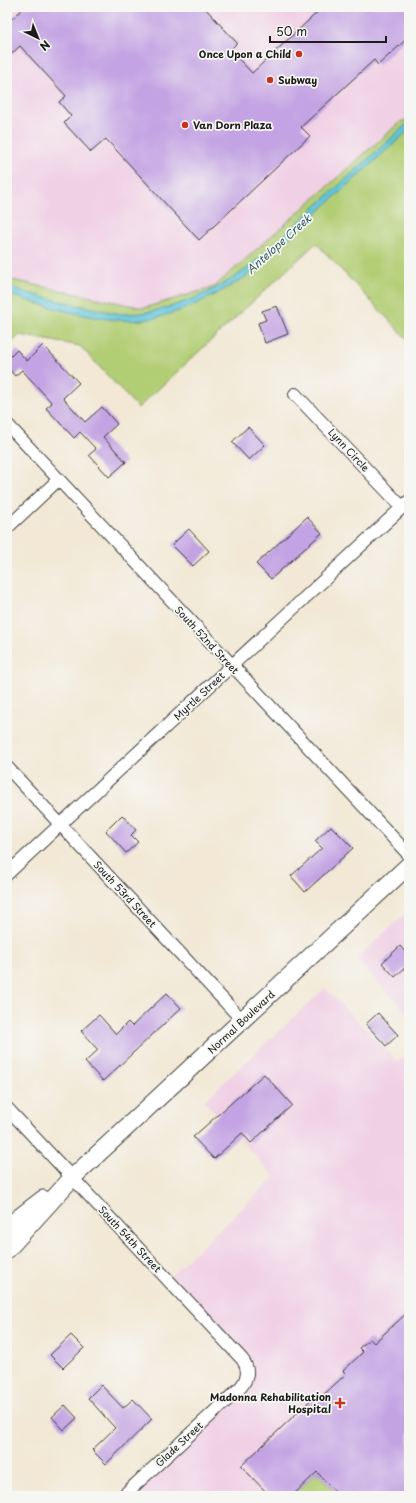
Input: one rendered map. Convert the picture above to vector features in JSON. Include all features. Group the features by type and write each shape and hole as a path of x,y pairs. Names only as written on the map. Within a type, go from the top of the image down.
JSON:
{"main road":[{"name":"Normal Boulevard","path":"7,1250 72,1178 409,865"},
{"name":"Normal Boulevard","path":"7,1227 72,1178"}],"street":[{"name":"Lynn Circle","path":"295,394 405,504"},
{"name":"South 52nd Street","path":"7,424 231,666 409,855"},
{"path":"7,528 58,480"},
{"name":"Myrtle Street","path":"7,874 405,504"},
{"name":"South 53rd Street","path":"7,766 243,1020"},
{"name":"South 54th Street","path":"7,1108 242,1359 248,1373"},
{"name":"Glade Street","path":"123,1496 240,1388 244,1384 248,1373"}],"shaded area":[{"name":"Van Dorn Plaza","path":"7,7 409,7 409,119 400,122 214,287 144,308 7,279"},
{"path":"409,910 409,1015 356,959"},
{"name":"Madonna Rehabilitation Hospital","path":"325,988 398,1062 409,1052 409,1496 123,1496 248,1373 167,1279 275,1177 204,1101"}],"green space":[{"path":"409,119 408,340 316,243 138,408 80,346 20,335 7,347 7,279 144,308 214,287 400,122"},
{"path":"317,1472 339,1496 292,1496"}],"water":[{"name":"Antelope Creek","path":"409,122 409,130 247,276 194,305 159,317 142,320 123,320 83,315 42,305 7,294 7,286 28,293 122,314 155,311 189,300 221,285 249,267"}],"building":[{"name":"Van Dorn Plaza","path":"25,7 204,7 237,43 230,50 252,73 323,7 409,7 409,37 378,65 374,60 301,127 310,136 199,240 106,139 91,152 64,123 71,116 59,102 66,96 20,46 7,58 7,23"},
{"path":"277,306 288,334 265,343 258,323 266,320 262,311"},
{"path":"43,345 79,383 63,398 85,422 102,407 117,424 103,437 126,462 109,477 89,455 96,449 80,432 74,438 46,408 52,403 22,370 15,376 7,367 7,360 17,350 27,361"},
{"path":"248,427 265,445 249,460 232,442"},
{"path":"307,517 322,533 271,579 256,564"},
{"path":"189,529 209,551 193,566 172,545"},
{"path":"122,815 136,830 131,835 138,842 126,853 106,831"},
{"path":"331,826 353,848 305,892 291,876 322,848 315,841"},
{"path":"400,946 409,956 409,964 395,977 382,963"},
{"path":"167,993 181,1008 103,1081 85,1062 98,1050 81,1031 99,1015 116,1034 128,1022 132,1026"},
{"path":"378,1013 398,1035 386,1046 366,1024"},
{"path":"264,1074 292,1105 251,1143 242,1133 214,1159 193,1137"},
{"name":"Madonna Rehabilitation Hospital","path":"409,1311 409,1496 339,1496 317,1472 292,1496 270,1496 241,1466 318,1393 321,1397 346,1374 343,1371 363,1352 359,1348 370,1339 374,1343"},
{"path":"71,1335 84,1348 63,1368 50,1355"},
{"path":"101,1385 123,1408 133,1399 152,1419 106,1464 92,1450 115,1428 88,1398"},
{"path":"65,1405 77,1418 64,1430 52,1417"}],"place":[{"name":"Once Upon a Child","path":"299,54"},
{"name":"Subway","path":"270,80"},
{"name":"Van Dorn Plaza","path":"185,125"},
{"name":"Madonna Rehabilitation Hospital","path":"340,1403"}]}
